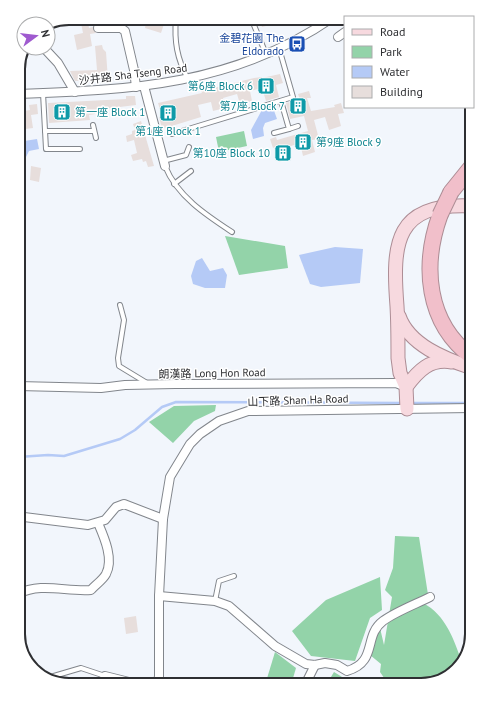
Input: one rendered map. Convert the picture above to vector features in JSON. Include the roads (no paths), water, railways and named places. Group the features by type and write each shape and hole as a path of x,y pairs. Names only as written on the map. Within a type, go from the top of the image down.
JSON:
{"highway":[{"path":"465,175 452,192 440,215 434,233 430,256 429,276 432,298 438,316 447,332 459,346 465,357"}],"main road":[{"path":"406,398 400,373 395,258 397,245 406,229 417,217 432,209 447,206 465,206"},
{"path":"397,308 402,322 412,336 432,350 465,362"},
{"path":"406,398 420,370 426,366 436,362 465,363"}],"street":[{"name":"沙井路 Sha Tseng Road","path":"25,94 140,87 188,79 222,71 266,54 301,39 322,25"},
{"path":"98,28 121,28 126,31 134,70 164,164"},
{"path":"51,56 58,63 75,92"},
{"name":"朗漢路 Long Hon Road","path":"25,386 101,388 125,385 175,384 396,383 406,398"},
{"name":"山下路 Shan Ha Road","path":"159,678 159,596 163,519 170,477 190,444 208,427 219,421 248,411 406,398 465,407"},
{"path":"25,517 88,526 105,520 116,507 124,504 163,519"},
{"path":"25,590 29,588 51,587 91,590 106,574 109,556 105,538 98,523"},
{"path":"159,596 215,601 229,606 275,646 306,664 315,665 325,663 337,665 347,671 357,668 364,662 375,630 383,621 430,597"},
{"path":"308,678 315,665"},
{"path":"105,676 113,678"}],"lane":[{"path":"176,25 177,52 188,79"},
{"path":"254,25 266,54"},
{"path":"172,134 292,97 279,48"},
{"path":"43,93 46,149 80,149"},
{"path":"281,100 289,129"},
{"path":"93,125 96,138"},
{"path":"274,133 298,126"},
{"path":"44,132 94,131"},
{"path":"189,147 186,155 164,164 174,184 201,211 232,232"},
{"path":"174,184 191,171"},
{"path":"120,305 124,320 118,358 120,366 151,385"},
{"path":"215,601 219,581 234,576"},
{"path":"55,676 81,668 105,676"}],"water":[{"path":"272,105 277,119 265,123 263,128 264,136 253,139 251,130 263,108"},
{"path":"37,139 39,149 29,151 25,157 25,141"},
{"path":"335,247 363,249 360,283 321,287 310,284 299,255"},
{"path":"202,258 210,271 223,268 227,275 225,288 205,288 193,284 191,276 196,261"}],"waterway":[{"path":"25,457 48,455 64,456 120,439 135,430 162,407 176,402 403,403"},
{"path":"410,403 465,403"}],"place":[{"name":"金碧花園 The Eldorado","path":"297,44"},
{"name":"第6座 Block 6","path":"266,86"},
{"name":"第7座 Block 7","path":"298,106"},
{"name":"第一座 Block 1","path":"62,112"},
{"name":"第1座 Block 1","path":"168,113"},
{"name":"第9座 Block 9","path":"303,142"},
{"name":"第10座 Block 10","path":"283,153"}]}
